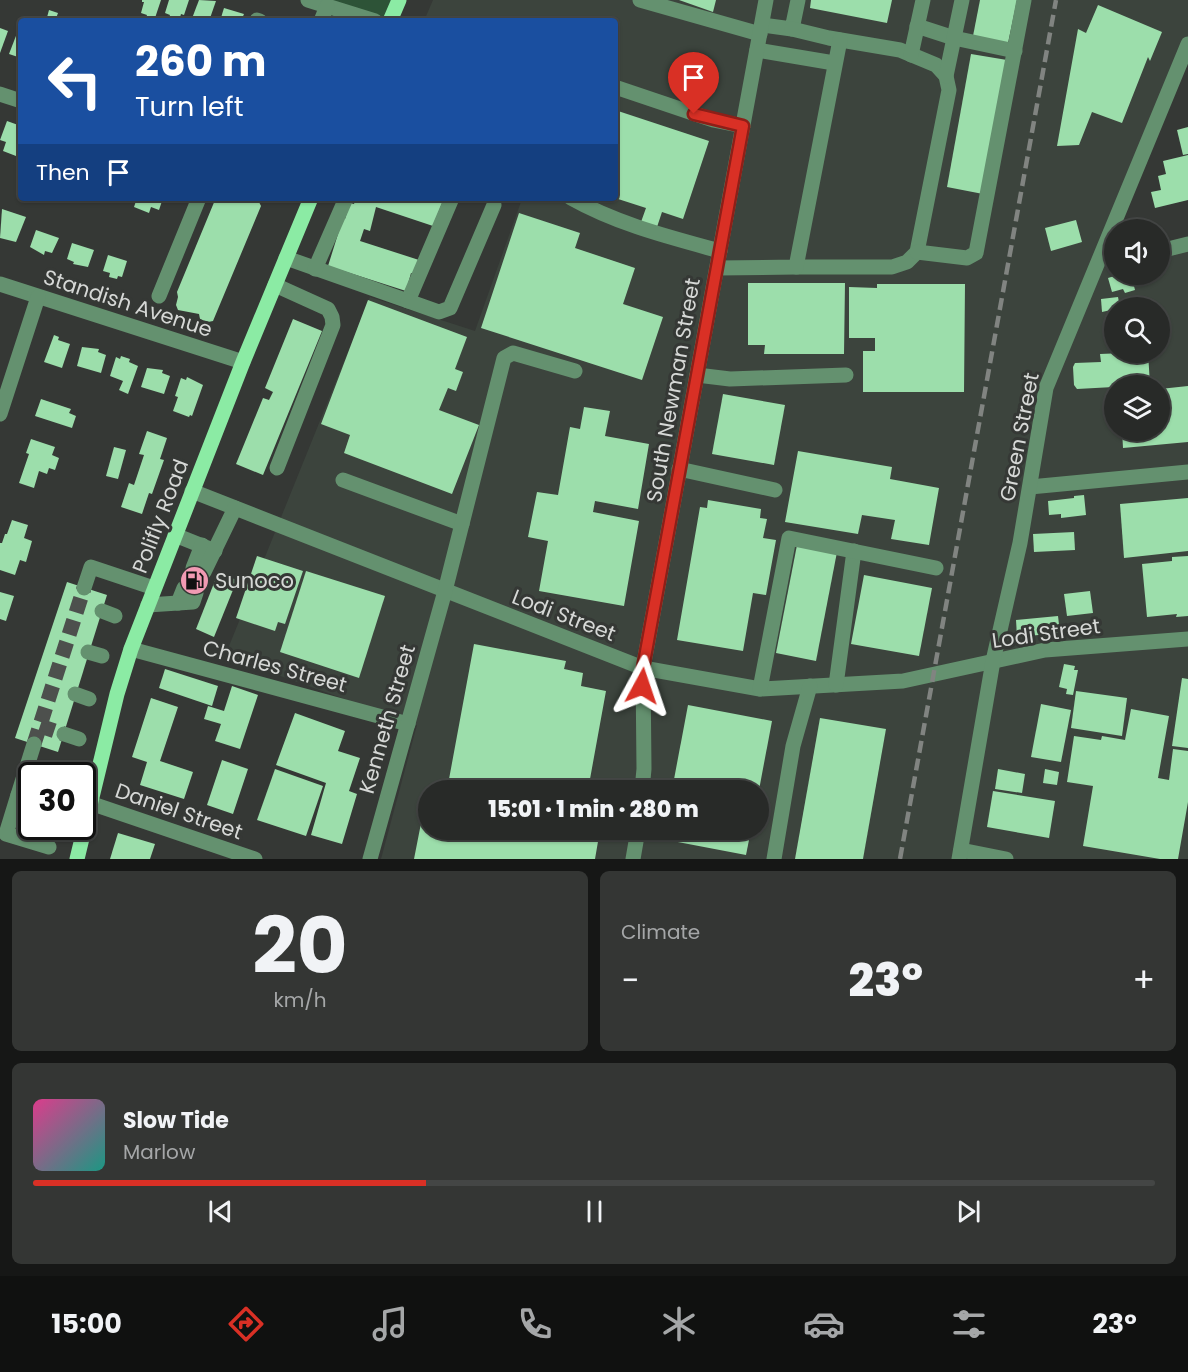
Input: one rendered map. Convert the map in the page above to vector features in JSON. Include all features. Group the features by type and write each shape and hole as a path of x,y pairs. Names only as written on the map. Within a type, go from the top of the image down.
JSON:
{"main road":[{"path":"391,18 399,0"},
{"name":"Polifly Road","path":"96,777 131,649 243,362 310,201"},
{"name":"Polifly Road","path":"77,859 81,840"}],"street":[{"path":"308,0 365,18"},
{"path":"640,0 760,36 807,60 834,63"},
{"name":"South Newman Street","path":"643,780 643,668 766,0"},
{"path":"792,29 798,0"},
{"path":"911,55 923,0"},
{"path":"717,268 892,267 907,262 917,252 949,90 946,76 962,0"},
{"path":"917,252 967,258 976,253 1024,0"},
{"path":"322,18 327,6"},
{"path":"917,26 954,38 1015,51"},
{"path":"760,36 792,29 900,50 936,65 946,76"},
{"path":"796,267 840,40"},
{"name":"Green Street","path":"960,855 993,661 1020,543 1046,388 1188,44"},
{"path":"618,88 713,120 743,126"},
{"path":"0,94 18,100"},
{"path":"159,296 199,201"},
{"path":"315,269 345,201"},
{"path":"408,301 451,201"},
{"path":"576,201 586,207 655,233 720,251"},
{"path":"286,258 439,312 450,308 494,205"},
{"path":"1170,248 1188,244"},
{"path":"1096,266 1104,264"},
{"name":"Standish Avenue","path":"0,284 243,362"},
{"path":"275,285 328,309 333,326 277,468"},
{"path":"0,414 39,297"},
{"name":"Kenneth Street","path":"370,859 445,591 504,358 513,353 575,371"},
{"path":"697,375 730,379 846,375"},
{"path":"680,468 775,490"},
{"path":"1030,487 1188,472"},
{"path":"343,480 462,524"},
{"name":"Lodi Street","path":"192,491 643,668 760,689 903,681 1045,650 1188,639"},
{"path":"199,570 209,548 235,508"},
{"path":"175,535 209,548"},
{"path":"760,689 789,538 936,568"},
{"path":"836,685 854,551"},
{"path":"84,588 91,567 154,588"},
{"path":"148,604 186,594"},
{"name":"Charles Street","path":"131,649 408,724"},
{"path":"774,859 793,746 810,686"},
{"path":"64,734 79,740"},
{"path":"28,762 34,744"},
{"path":"18,811 6,834 18,838"},
{"name":"Daniel Street","path":"96,815 255,859"},
{"path":"26,840 49,847"},
{"path":"633,859 636,840"},
{"path":"960,855 1006,859"}],"shaded area":[{"path":"433,0 1188,0 1188,47 1119,219 1104,219 1102,261 1104,260 1104,285 1170,285 1170,247 1188,243 1188,859 381,859 417,725 225,656 370,297 475,331 521,201 618,201 618,18 425,18"}],"green space":[{"path":"308,0 399,0 391,18 365,18"}],"building":[{"path":"142,0 161,0 155,18 146,18 147,15 141,13 144,2"},
{"path":"169,0 189,0 184,15 181,14 180,18 169,18 170,15 165,13"},
{"path":"199,0 216,1 210,18 192,18"},
{"path":"679,0 716,0 713,12"},
{"path":"811,0 892,0 887,23 810,8"},
{"path":"980,0 1017,0 1008,43 973,36"},
{"path":"1098,5 1162,32 1150,61 1148,57 1122,123 1092,112 1079,145 1057,146 1078,29 1086,33"},
{"path":"224,8 244,14 242,18 221,18"},
{"path":"49,10 58,13 56,18 47,18"},
{"path":"0,28 8,31 0,53"},
{"path":"18,31 18,57 9,54"},
{"path":"971,54 1007,60 983,194 947,187"},
{"path":"618,111 709,141 683,219 662,212 657,227 641,222 646,208 618,199"},
{"path":"7,121 18,125 16,156 3,151 6,142 0,140"},
{"path":"1188,127 1188,154 1183,155 1177,130"},
{"path":"1188,155 1188,200 1155,208 1151,192 1161,190 1158,176 1166,174 1163,161"},
{"path":"136,201 162,201 159,210 151,207 149,213 134,207"},
{"path":"215,201 259,202 261,206 213,321 200,319 199,314 178,310 177,292"},
{"path":"355,201 443,201 433,226 376,207 370,231 364,229 360,241 419,260 414,274 411,273 406,291 328,266 343,218 345,219 350,203 354,204"},
{"path":"2,209 26,217 16,242 0,238"},
{"path":"519,213 580,233 575,248 635,268 623,304 663,317 642,380 481,328"},
{"path":"1076,220 1082,242 1051,251 1045,228"},
{"path":"36,230 59,238 52,253 45,251 44,255 30,247"},
{"path":"72,243 94,250 88,267 73,264 74,262 67,259"},
{"path":"108,255 127,261 122,277 118,276 117,279 109,277 110,273 103,271"},
{"path":"748,283 845,283 844,354 764,354 765,345 748,345"},
{"path":"877,284 965,284 964,392 863,392 863,351 875,351 875,338 849,338 849,287 877,288"},
{"path":"1110,285 1138,285 1134,286 1135,290 1125,293 1123,289 1112,292"},
{"path":"1101,299 1104,299 1104,312 1102,312"},
{"path":"368,300 467,337 455,369 463,372 456,391 448,388 439,410 479,425 452,494 344,453 350,435 321,424"},
{"path":"293,319 322,331 263,475 236,464 263,398 269,400 273,392 265,388"},
{"path":"54,335 59,337 58,340 70,344 62,368 44,362"},
{"path":"82,347 99,349 98,352 106,355 101,373 77,366"},
{"path":"1100,354 1104,354 1104,363 1149,363 1149,375 1104,375 1104,388 1077,389 1074,385 1073,367 1075,363 1101,362"},
{"path":"121,356 130,359 129,362 138,366 128,394 119,390 123,381 110,376 116,357 120,359"},
{"path":"147,368 163,370 162,373 170,376 164,394 141,387"},
{"path":"187,377 203,385 192,416 189,417 173,411 181,378 186,380"},
{"path":"1188,386 1188,442 1123,448 1123,441 1170,441 1170,388"},
{"path":"723,394 785,405 774,465 712,454"},
{"path":"41,399 71,409 69,413 76,416 72,428 35,416"},
{"path":"584,407 610,411 605,436 649,444 638,509 595,501 593,512 639,521 624,606 539,591 548,541 528,537 537,492 558,495 570,427 580,429"},
{"path":"147,431 167,438 160,459 164,460 142,514 121,507 129,483 134,485 144,455 139,454"},
{"path":"31,439 55,447 52,455 59,458 55,470 49,468 47,474 39,471 34,488 19,483 29,454 26,453"},
{"path":"114,447 126,450 118,479 106,476"},
{"path":"798,451 892,467 890,479 939,488 929,545 891,539 895,520 862,515 858,534 785,522"},
{"path":"1084,495 1086,515 1061,518 1061,514 1049,515 1048,501"},
{"path":"1188,498 1188,551 1124,558 1120,504"},
{"path":"708,500 761,509 760,518 767,519 763,538 776,540 766,595 753,593 743,651 677,640 700,507 707,508"},
{"path":"12,520 28,525 24,538 32,541 26,562 20,560 15,575 0,570 0,543 7,534"},
{"path":"1074,532 1075,550 1034,552 1033,534"},
{"path":"797,545 837,552 816,661 776,653"},
{"path":"257,556 303,571 285,624 278,622 275,631 236,618"},
{"path":"1188,556 1188,616 1176,617 1177,614 1147,617 1142,564 1172,561 1172,557"},
{"name":"Sunoco","path":"191,567 206,573 198,593 182,587"},
{"path":"306,571 385,596 359,678 280,652"},
{"path":"218,573 237,580 214,637 196,629"},
{"path":"864,575 932,588 919,656 851,644"},
{"path":"67,582 107,595 58,752 15,738"},
{"path":"1090,591 1093,613 1067,616 1064,594"},
{"path":"0,592 14,596 6,621 0,619"},
{"path":"1058,616 1060,633 1017,637 1016,620"},
{"path":"474,644 566,661 564,669 583,673 581,686 606,691 590,780 449,780"},
{"path":"1064,664 1075,666 1074,670 1078,670 1073,695 1066,694 1067,689 1059,687"},
{"path":"165,669 218,686 212,706 159,688"},
{"path":"1182,678 1188,679 1188,748 1172,746"},
{"path":"232,686 258,695 240,749 215,741 221,724 204,719 208,706 224,711"},
{"path":"1076,691 1127,698 1122,736 1071,728"},
{"path":"151,698 178,707 160,761 193,772 184,799 140,785 147,762 132,757"},
{"path":"1041,704 1071,710 1061,762 1031,757"},
{"path":"688,705 772,721 761,780 674,780"},
{"path":"1131,709 1169,716 1158,778 1169,780 1173,749 1188,751 1188,802 1178,859 1160,859 1083,846 1093,786 1067,782 1074,736 1101,740 1102,736 1125,740"},
{"path":"295,713 345,731 338,751 360,758 349,791 357,794 342,844 311,835 326,783 276,765"},
{"path":"820,718 886,729 863,859 795,859"},
{"path":"222,760 248,769 233,814 207,805"},
{"path":"275,769 323,786 306,836 257,820"},
{"path":"998,769 1025,774 1022,793 995,789"},
{"path":"1045,769 1059,772 1057,785 1043,783"},
{"path":"993,791 1055,801 1049,838 987,827"},
{"path":"118,833 155,844 150,859 110,859"},
{"path":"418,839 598,840 595,859 414,859"},
{"path":"667,840 749,840 746,855"}],"tunnel":[{"path":"34,744 84,588"},
{"path":"40,726 64,734"}],"railway":[{"path":"900,859 1056,0"}],"place":[{"name":"Sunoco","path":"194,580"}],"route":[{"path":"642,686 643,668 743,126 694,114"}]}
